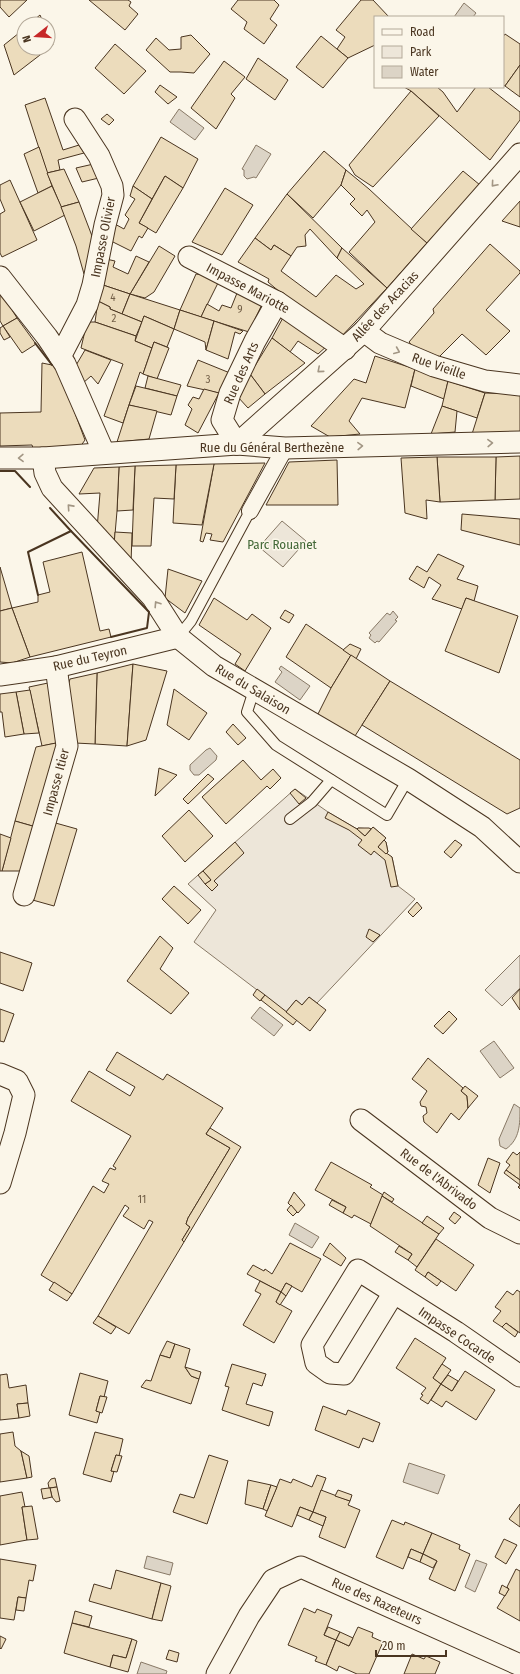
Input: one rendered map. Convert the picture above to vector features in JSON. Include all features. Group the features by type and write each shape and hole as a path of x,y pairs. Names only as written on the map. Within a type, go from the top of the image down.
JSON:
{"street":[{"name":"Impasse Olivier","path":"60,357 86,305 93,285 105,225 113,195 112,186 99,156 75,119"},
{"name":"Allée des Acacias","path":"237,444 364,332 520,154"},
{"name":"Impasse Mariotte","path":"189,257 277,302 345,349"},
{"path":"0,277 47,337 60,357 86,409 104,453"},
{"name":"Rue des Arts","path":"237,444 222,420 228,400 255,341 277,302"},
{"name":"Rue Vieille","path":"364,332 380,343 434,366 485,381 520,385"},
{"name":"Rue du Général Berthezène","path":"0,458 43,458 237,444 285,448 520,442"},
{"path":"250,511 285,448"},
{"name":"Rue du Salaison","path":"43,458 45,473 52,488 153,598 178,637 214,666 408,779 482,827 520,862"},
{"name":"Rue du Teyron","path":"0,674 56,667 178,637"},
{"name":"Impasse Itier","path":"24,895 67,746 56,667"},
{"path":"0,1074 17,1081 24,1096 0,1183"},
{"name":"Rue de l'Abrivado","path":"361,1120 490,1218 520,1233"},
{"name":"Impasse Cocarde","path":"393,1294 344,1374 330,1373 316,1363 312,1345 358,1270 393,1294 456,1332 520,1376"},
{"name":"Rue des Razeteurs","path":"217,1674 249,1616 273,1580 301,1567 520,1665"}],"lane":[{"path":"178,637 191,622 250,511"},
{"path":"254,690 247,712 276,745 387,815 408,779"},
{"path":"290,819 312,802 331,780"}],"green space":[{"name":"Parc Rouanet","path":"282,521 306,541 283,567 259,547"},
{"path":"295,789 328,812 357,829 371,829 373,827 386,838 384,840 386,842 388,852 386,854 392,857 398,886 415,899 317,1003 309,997 302,1005 296,1000 286,1012 194,942 216,910 188,884"},
{"path":"520,955 520,988 502,1006 485,990"}],"water":[{"path":"464,3 476,13 474,16 455,16"},
{"path":"179,109 204,128 195,140 170,122"},
{"path":"256,145 271,154 256,178 254,177 247,179 244,176 244,170 242,169"},
{"path":"393,611 398,617 395,620 397,621 379,642 377,641 375,643 369,638 371,635 369,633 387,613 390,615"},
{"path":"281,666 310,686 300,700 275,682 282,672 279,669"},
{"path":"210,748 217,756 216,760 199,775 194,775 190,770 190,765"},
{"path":"260,1007 283,1025 274,1036 251,1018"},
{"path":"494,1041 514,1068 500,1078 480,1051"},
{"path":"514,1104 520,1108 518,1131 514,1141 506,1149 500,1146 499,1139"},
{"path":"295,1223 319,1237 312,1248 289,1235"},
{"path":"409,1463 445,1475 438,1494 403,1482"},
{"path":"147,1556 173,1563 170,1575 144,1568"},
{"path":"476,1560 487,1564 475,1592 465,1587"},
{"path":"141,1662 167,1671 166,1674 137,1674"}],"building":[{"path":"0,0 27,0 9,17 0,7"},
{"path":"89,0 128,0 131,2 129,6 138,14 125,30"},
{"path":"238,0 274,0 279,5 270,19 277,25 264,44 244,29 247,22 231,9"},
{"path":"361,0 373,0 388,16 374,16 374,45 348,58 337,49 345,37 336,30"},
{"path":"505,34 520,44 520,65 505,86 504,86"},
{"path":"16,35 16,56 39,56 14,75 4,45"},
{"path":"191,35 210,54 194,73 170,72 146,50 156,38 169,50 181,49 181,37"},
{"path":"321,36 348,58 323,88 296,67"},
{"path":"115,44 146,71 124,94 95,68"},
{"path":"258,58 288,80 275,100 246,79"},
{"path":"224,61 245,77 231,94 235,98 216,129 191,108"},
{"path":"520,65 520,97 505,86"},
{"path":"160,85 177,97 168,104 155,92"},
{"path":"406,88 438,88 443,92 457,112 475,88 489,88 520,112 520,120 490,160"},
{"path":"411,91 439,116 373,187 355,175 349,165"},
{"path":"45,98 63,150 79,145 84,153 58,160 60,170 47,173 25,105"},
{"path":"107,114 114,120 109,125 101,119"},
{"path":"161,137 198,159 183,188 165,176 152,199 133,186"},
{"path":"39,147 52,186 38,193 24,154"},
{"path":"324,151 346,170 341,185 313,218 287,194"},
{"path":"98,163 103,177 82,182 76,168"},
{"path":"64,169 79,202 61,207 47,173"},
{"path":"346,170 369,189 427,243 387,288 349,252 375,222 367,210 362,216 350,204 355,199 341,185"},
{"path":"463,171 480,185 427,243 411,229"},
{"path":"165,176 183,188 156,233 139,223"},
{"path":"10,180 37,240 2,257 0,253 0,214 5,211 0,199 0,185"},
{"path":"52,186 65,215 34,231 20,202"},
{"path":"133,186 152,199 139,223 148,228 142,238 139,236 131,251 109,240 113,223 124,229 129,219 125,215 135,199 130,196"},
{"path":"225,188 253,205 222,255 192,242"},
{"path":"287,194 342,248 337,258 310,229 305,235 306,246 297,247 291,256 274,245 271,250 255,238"},
{"path":"520,201 520,227 502,221"},
{"path":"79,202 92,236 99,234 91,276 84,274 76,246 61,207"},
{"path":"255,238 271,250 274,245 291,256 281,271 316,297 336,275 356,289 364,284 337,258 342,248 387,288 339,339 314,321 268,282 269,279 238,262"},
{"path":"490,244 520,271 520,273 486,310 510,331 486,355 462,334 437,359 415,349 409,342 434,313 433,309"},
{"path":"159,246 175,256 154,292 145,298 130,294"},
{"path":"136,256 149,262 130,294 100,284 106,259 115,261 113,267 128,274"},
{"path":"196,274 212,276 219,281 201,317 180,310"},
{"path":"100,284 130,294 122,314 110,309 110,307 98,301"},
{"path":"239,288 264,300 249,332 201,317 207,304 219,311 222,305 231,308"},
{"path":"0,290 17,318 3,326 0,321"},
{"path":"130,294 180,310 174,329 144,316 142,322 122,314"},
{"path":"98,301 110,307 110,309 142,322 136,336 95,322"},
{"path":"180,310 214,321 206,350 205,342 174,329"},
{"path":"285,314 328,345 318,354 298,341 290,352 272,338"},
{"path":"144,316 174,329 167,347 154,342 152,348 135,341"},
{"path":"17,318 36,344 22,353 3,326"},
{"path":"214,321 243,331 240,334 235,332 228,359 206,350"},
{"path":"87,322 95,322 136,336 135,341 152,348 143,374 140,372 123,423 104,416 123,364 81,348"},
{"path":"3,326 10,337 4,340 0,333 0,328"},
{"path":"272,338 305,363 265,394 250,374"},
{"path":"154,342 169,348 157,379 143,374"},
{"path":"85,350 111,360 98,384 91,376 83,383 75,367"},
{"path":"375,356 415,369 405,408 362,398 349,421 360,434 330,437 311,426 354,379 366,383"},
{"path":"198,360 230,373 219,393 187,386"},
{"path":"42,363 52,365 60,373 85,440 80,447 33,448 32,445 0,446 0,413 41,412"},
{"path":"415,369 448,381 444,399 411,386"},
{"path":"250,374 265,394 248,408 237,396"},
{"path":"148,376 181,385 177,396 145,388"},
{"path":"448,381 485,393 477,418 442,406"},
{"path":"136,386 177,396 171,415 129,405"},
{"path":"204,389 219,393 198,433 185,425 192,409 188,405 193,397 199,399"},
{"path":"485,393 520,394 520,433 472,434"},
{"path":"129,405 157,411 149,439 117,442"},
{"path":"442,406 457,411 455,432 431,434"},
{"path":"520,456 520,499 495,500 496,457"},
{"path":"437,457 496,457 495,500 440,502"},
{"path":"437,457 440,502 426,500 427,519 405,513 401,458"},
{"path":"337,460 338,505 266,505 289,462"},
{"path":"265,463 223,542 210,540 212,534 206,533 203,542 200,541 214,464"},
{"path":"214,464 202,525 173,523 176,465"},
{"path":"176,465 174,499 154,498 151,546 132,546 135,466"},
{"path":"135,466 133,510 117,511 119,467"},
{"path":"119,467 114,546 97,529 100,493 79,494 94,468"},
{"path":"462,514 520,519 520,545 461,530"},
{"path":"115,532 132,533 131,564 114,546"},
{"path":"82,552 100,631 109,629 111,637 30,657 12,608 38,602 38,595 50,592 43,562"},
{"path":"438,554 464,566 457,579 478,586 474,601 466,598 462,609 432,599 441,585 429,577 424,588 409,579 417,566 427,572"},
{"path":"0,567 12,608 0,611"},
{"path":"168,569 202,581 185,613 165,598"},
{"path":"214,598 247,620 252,614 271,628 245,671 235,664 241,654 199,625"},
{"path":"466,598 518,616 499,673 445,651"},
{"path":"12,608 30,657 12,663 0,662 0,611"},
{"path":"285,610 294,615 289,623 280,618"},
{"path":"306,624 351,655 331,688 286,657"},
{"path":"350,644 361,649 356,659 343,650"},
{"path":"351,655 390,681 355,736 317,716 331,688"},
{"path":"133,664 127,746 95,744 97,673"},
{"path":"133,664 167,671 146,740 127,746"},
{"path":"97,673 95,744 75,743 68,686 70,679"},
{"path":"390,681 520,760 520,808 507,814 362,725"},
{"path":"48,683 61,742 42,746 29,687"},
{"path":"174,689 207,713 189,740 167,725"},
{"path":"30,690 39,733 24,734 16,692"},
{"path":"16,692 24,734 5,737 2,712 0,712 0,694"},
{"path":"233,724 246,738 238,745 226,732"},
{"path":"61,742 36,827 15,821 36,747"},
{"path":"243,760 261,780 273,769 281,778 270,789 267,786 226,824 202,797"},
{"path":"159,768 177,775 155,796"},
{"path":"208,774 214,779 188,804 183,799"},
{"path":"295,789 306,798 299,804 290,793"},
{"path":"189,810 213,836 185,862 162,836"},
{"path":"328,812 357,829 365,836 373,827 386,838 378,847 392,857 398,886 391,887 385,860 374,851 371,855 358,845 362,840 349,830 325,818"},
{"path":"15,821 36,827 21,871 2,871"},
{"path":"52,822 77,829 54,906 29,899"},
{"path":"357,829 371,829 365,836"},
{"path":"0,834 11,838 2,871 0,871"},
{"path":"384,840 386,842 388,852 386,854 378,847"},
{"path":"455,840 462,845 451,858 444,852"},
{"path":"235,842 244,853 214,881 218,885 212,891 205,884 211,880 203,871"},
{"path":"203,871 211,880 205,884 198,875"},
{"path":"174,886 201,910 188,924 162,899"},
{"path":"417,902 422,908 413,917 408,912"},
{"path":"369,929 380,935 373,942 366,937"},
{"path":"160,936 173,948 160,969 189,993 171,1014 127,981"},
{"path":"0,952 32,963 23,991 0,983"},
{"path":"257,989 265,995 260,1001 253,995"},
{"path":"520,989 520,1010 512,998"},
{"path":"265,995 297,1020 293,1025 261,1000"},
{"path":"309,997 326,1010 310,1031 286,1012 296,1000 302,1005"},
{"path":"0,1009 14,1014 4,1042 0,1041"},
{"path":"449,1011 457,1019 443,1034 434,1026"},
{"path":"117,1052 163,1080 167,1074 223,1108 206,1134 230,1148 188,1218 186,1224 190,1227 182,1240 184,1242 129,1334 98,1316 153,1222 149,1220 144,1229 123,1216 129,1208 125,1205 72,1294 41,1275 93,1186 104,1193 109,1184 102,1181 110,1168 115,1170 116,1168 113,1166 131,1136 71,1101 89,1071 130,1096 135,1087 106,1070"},
{"path":"428,1058 463,1088 461,1091 467,1096 468,1108 459,1120 451,1113 437,1133 424,1122 423,1116 427,1113 426,1107 421,1106 420,1102 427,1091 412,1079"},
{"path":"465,1086 478,1096 468,1108 467,1096 461,1091"},
{"path":"210,1128 241,1147 184,1242 182,1240 190,1227 186,1224 188,1218 230,1148 206,1134"},
{"path":"513,1152 517,1155 520,1152 520,1180 506,1170 510,1165 506,1162"},
{"path":"488,1158 500,1163 490,1193 478,1185"},
{"path":"331,1162 372,1185 370,1187 383,1195 371,1224 354,1215 352,1218 343,1213 346,1207 315,1190"},
{"path":"506,1170 520,1180 520,1185 504,1173"},
{"path":"294,1192 305,1205 298,1213 288,1203"},
{"path":"384,1192 394,1199 392,1202 382,1196"},
{"path":"382,1196 439,1234 417,1267 408,1260 412,1254 370,1226"},
{"path":"332,1200 346,1207 343,1213 329,1205"},
{"path":"291,1205 297,1212 293,1216 287,1210"},
{"path":"454,1212 461,1217 455,1224 449,1219"},
{"path":"427,1216 444,1228 439,1234 422,1223"},
{"path":"436,1239 474,1265 456,1291 428,1272 425,1277 415,1270"},
{"path":"290,1243 321,1259 302,1292 286,1283 281,1292 247,1274 253,1265 264,1271 265,1269 272,1274"},
{"path":"330,1243 346,1258 341,1266 323,1255"},
{"path":"399,1246 412,1254 408,1260 395,1252"},
{"path":"428,1272 441,1281 437,1286 425,1277"},
{"path":"260,1281 281,1292 276,1302 292,1311 274,1343 243,1325 261,1294 255,1291"},
{"path":"54,1282 72,1294 67,1301 49,1290"},
{"path":"286,1283 292,1286 286,1296 281,1292"},
{"path":"517,1290 520,1292 520,1333 506,1323 502,1327 493,1321 501,1311 495,1307 507,1291 513,1295"},
{"path":"281,1292 286,1296 280,1305 276,1302"},
{"path":"98,1316 116,1327 111,1334 93,1323"},
{"path":"506,1323 518,1332 515,1337 502,1327"},
{"path":"415,1338 446,1358 433,1378 441,1384 428,1404 420,1399 423,1395 421,1394 426,1388 396,1368"},
{"path":"167,1341 175,1344 170,1358 160,1355"},
{"path":"175,1344 190,1349 185,1367 191,1376 199,1379 191,1404 141,1387 146,1380 151,1381 160,1355 170,1358"},
{"path":"232,1364 266,1374 262,1386 253,1383 246,1404 273,1412 269,1426 222,1410 229,1387 225,1386"},
{"path":"442,1364 451,1370 441,1384 433,1378"},
{"path":"185,1367 201,1372 199,1379 191,1376"},
{"path":"465,1371 495,1390 476,1420 446,1401 442,1407 431,1400 441,1384 452,1391"},
{"path":"80,1373 108,1381 104,1397 100,1396 96,1411 100,1412 97,1423 69,1415"},
{"path":"7,1374 9,1388 26,1385 28,1403 17,1404 19,1418 0,1420 0,1375"},
{"path":"448,1375 458,1381 452,1391 441,1384"},
{"path":"100,1396 107,1397 102,1413 96,1411"},
{"path":"28,1403 30,1416 19,1418 17,1404"},
{"path":"323,1406 346,1415 348,1410 380,1423 373,1442 363,1438 359,1448 315,1430"},
{"path":"13,1432 15,1446 21,1451 27,1478 0,1482 0,1434"},
{"path":"95,1432 123,1439 119,1456 116,1455 111,1471 114,1471 111,1482 83,1474"},
{"path":"21,1451 29,1456 32,1477 27,1478"},
{"path":"116,1455 122,1456 117,1472 111,1471"},
{"path":"209,1455 228,1461 207,1524 173,1512 180,1494 194,1498"},
{"path":"317,1475 326,1478 313,1512 300,1507 292,1527 265,1516 280,1479 291,1483 293,1479 312,1487"},
{"path":"55,1478 57,1487 49,1488 48,1483 51,1479"},
{"path":"248,1480 271,1485 263,1509 245,1504"},
{"path":"271,1485 277,1487 267,1511 263,1509"},
{"path":"57,1487 60,1501 56,1502 52,1497 50,1488"},
{"path":"50,1488 52,1497 43,1499 41,1489"},
{"path":"321,1490 350,1501 348,1505 360,1510 345,1548 319,1537 326,1517 313,1512"},
{"path":"338,1490 352,1495 350,1501 335,1496"},
{"path":"22,1492 25,1507 22,1507 27,1540 0,1545 0,1496"},
{"path":"520,1504 520,1527 509,1519"},
{"path":"32,1506 38,1539 27,1540 22,1507"},
{"path":"300,1507 313,1512 309,1520 297,1515"},
{"path":"313,1512 326,1517 323,1526 309,1520"},
{"path":"392,1520 404,1525 405,1522 432,1533 423,1554 411,1549 403,1569 376,1557"},
{"path":"432,1533 460,1545 459,1549 470,1554 455,1591 429,1579 437,1561 423,1554"},
{"path":"504,1539 517,1545 506,1564 495,1557"},
{"path":"411,1549 423,1554 420,1562 408,1557"},
{"path":"423,1554 437,1561 433,1568 420,1562"},
{"path":"0,1559 36,1565 33,1581 29,1580 26,1598 18,1597 14,1620 0,1618"},
{"path":"516,1569 520,1571 520,1621 497,1608 509,1589 507,1587"},
{"path":"116,1570 161,1583 152,1619 89,1601 94,1584 111,1589"},
{"path":"161,1583 171,1586 162,1621 152,1619"},
{"path":"502,1585 509,1589 505,1596 499,1593"},
{"path":"18,1597 26,1598 24,1611 16,1610"},
{"path":"304,1608 315,1613 317,1609 332,1615 324,1635 336,1640 326,1665 315,1661 317,1657 288,1645"},
{"path":"75,1611 92,1616 89,1627 72,1623"},
{"path":"72,1623 132,1639 126,1658 113,1655 110,1667 64,1653"},
{"path":"328,1627 340,1632 336,1640 324,1635"},
{"path":"358,1627 373,1633 372,1637 383,1642 369,1674 357,1674 339,1666 337,1671 326,1665 336,1640 349,1646"},
{"path":"340,1632 353,1638 349,1646 336,1640"},
{"path":"0,1636 6,1639 1,1649 0,1648"},
{"path":"132,1639 137,1641 128,1672 110,1667 113,1655 126,1658"},
{"path":"169,1650 179,1653 177,1662 166,1659"},
{"path":"412,1654 424,1659 426,1656 440,1662 435,1674 404,1674"}],"wall":[{"path":"35,343 52,365"},
{"path":"0,471 15,471 30,487"},
{"path":"50,508 71,531"},
{"path":"38,595 28,552 71,531 149,612 147,628 111,637"}]}
